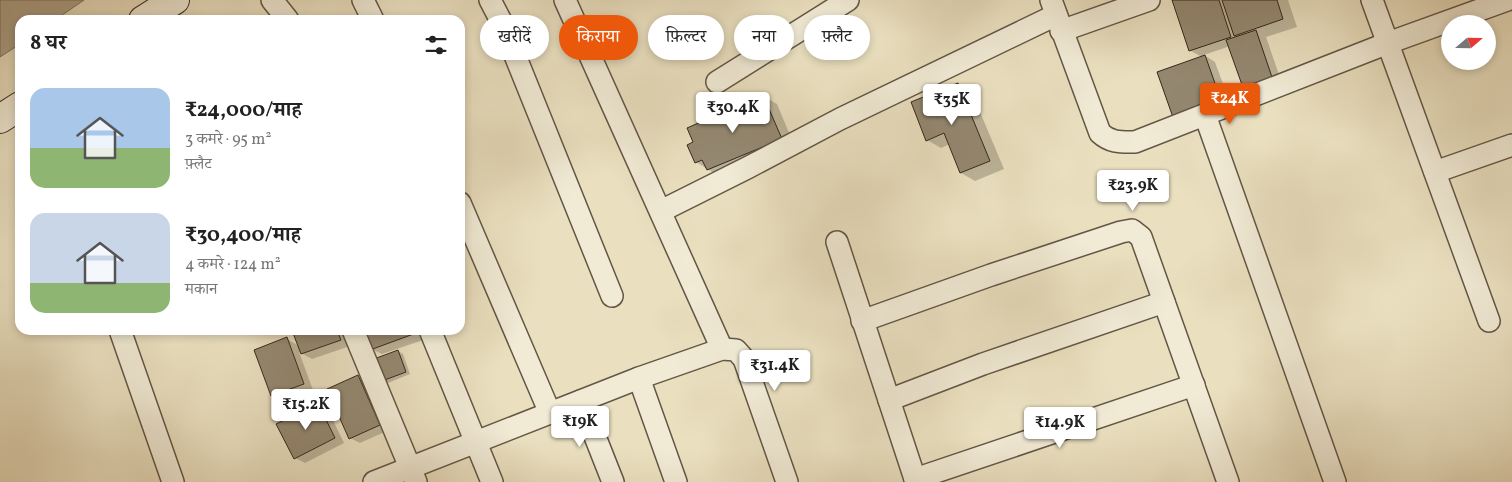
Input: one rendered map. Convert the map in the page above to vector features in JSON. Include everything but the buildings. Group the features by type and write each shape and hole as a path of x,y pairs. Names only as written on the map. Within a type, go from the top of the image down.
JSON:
{"street":[{"path":"152,15 175,0"},
{"path":"272,0 284,15"},
{"path":"363,0 370,15"},
{"path":"490,0 502,23 612,296"},
{"path":"565,0 722,349"},
{"path":"717,82 848,0"},
{"path":"661,211 840,119 1056,15 1149,0"},
{"path":"1372,0 1489,321"},
{"path":"1056,15 1100,133 1107,140 1135,142 1388,43 1508,0"},
{"path":"1205,116 1335,482"},
{"path":"1435,172 1512,145"},
{"path":"465,215 550,413"},
{"path":"862,321 991,275 1132,230 1141,237 1228,482"},
{"path":"836,242 915,480 1194,385"},
{"path":"889,400 983,364 1164,302"},
{"path":"122,335 173,482"},
{"path":"355,335 413,474"},
{"path":"432,335 492,482"},
{"path":"374,482 413,474 476,442 639,378 722,349 736,350 744,359 787,482"},
{"path":"639,378 676,482"},
{"path":"581,402 613,482"}],"shaded area":[{"path":"0,0 84,0 62,15 15,15 15,47 0,57"}]}
